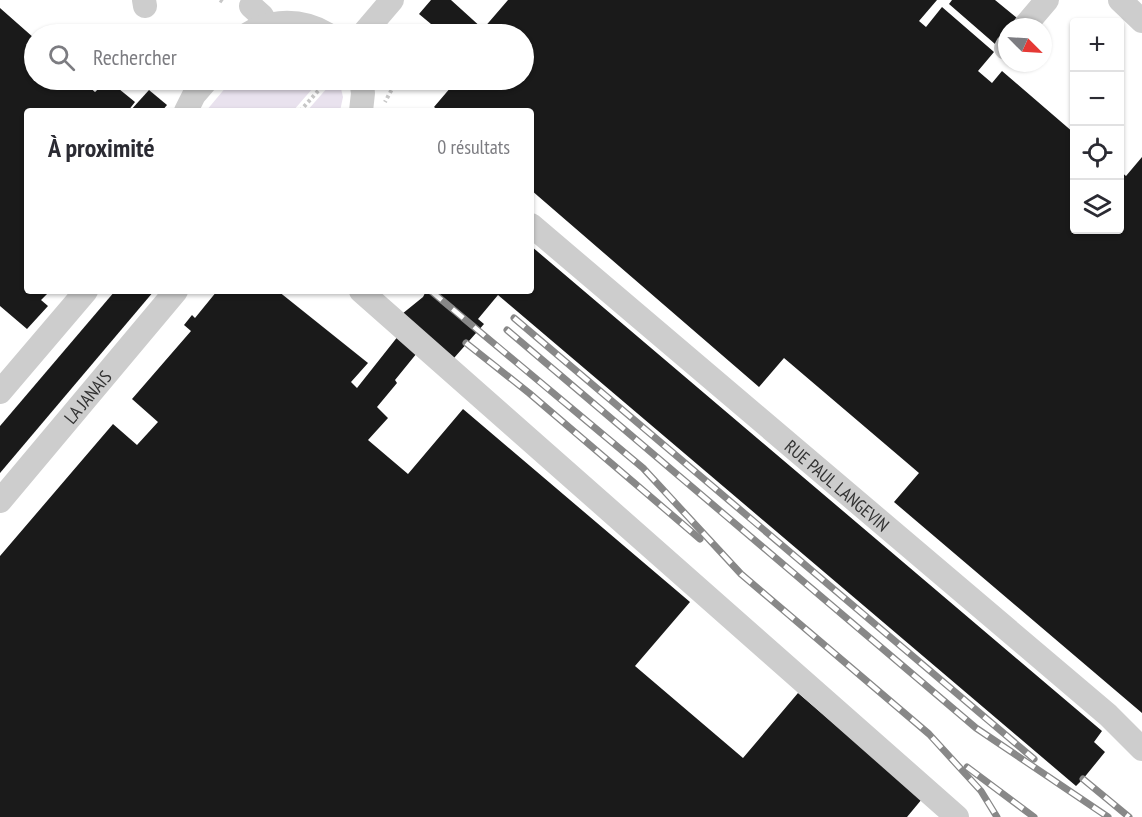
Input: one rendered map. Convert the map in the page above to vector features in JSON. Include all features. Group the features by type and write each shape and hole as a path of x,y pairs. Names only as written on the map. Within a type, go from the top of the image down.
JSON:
{"lane":[{"path":"372,24 392,0"},
{"path":"1032,18 1047,0"},
{"path":"251,6 262,16 259,24"},
{"path":"275,24 282,22 294,24"},
{"path":"188,108 198,90"},
{"path":"363,90 366,108"},
{"name":"RUE PAUL LANGEVIN","path":"534,228 1108,715 1142,749"},
{"path":"0,392 83,294"},
{"name":"LA JANAIS","path":"0,501 173,294"},
{"path":"364,294 957,817"}],"path":[{"path":"303,108 319,90"}],"shaded area":[{"path":"224,90 311,90 296,108 209,108"},
{"path":"325,90 341,90 343,97 341,108 310,108"}],"building":[{"path":"431,0 451,0 477,24 431,24 419,14"},
{"path":"508,0 937,0 919,21 926,27 942,7 994,52 978,71 992,83 1003,72 1070,130 1070,234 1124,234 1124,174 1126,176 1142,157 1142,713 894,502 919,473 784,358 759,387 534,193 534,108 435,108 448,90 534,90 534,24 487,24"},
{"path":"952,0 995,0 1017,18 998,18 998,40 995,44 949,4"},
{"path":"0,8 24,29 24,90 93,90 95,92 97,90 120,90 135,102 130,108 24,108 24,294 47,294 41,300 48,306 27,329 0,306"},
{"path":"149,90 167,105 164,108 133,108"},
{"path":"534,249 1102,731 1094,742 1105,752 1076,786 498,295 478,319 484,324 454,358 430,337 395,380 397,383 377,407 388,418 368,440 408,474 463,409 690,602 635,666 743,758 798,693 922,799 907,817 0,817 0,556 113,424 137,445 158,422 132,399 191,331 184,325 192,315 195,318 215,294 282,294 368,363 351,382 357,388 410,321 402,314 424,294 534,294"},
{"path":"112,294 151,294 0,473 0,426"}],"railway":[{"path":"435,294 643,468 741,574 929,734 981,791 997,817"},
{"path":"514,318 1034,759"},
{"path":"507,330 976,728 1108,817"},
{"path":"466,343 529,393 700,539"},
{"path":"967,767 1034,817"},
{"path":"1083,779 1129,817"}]}
